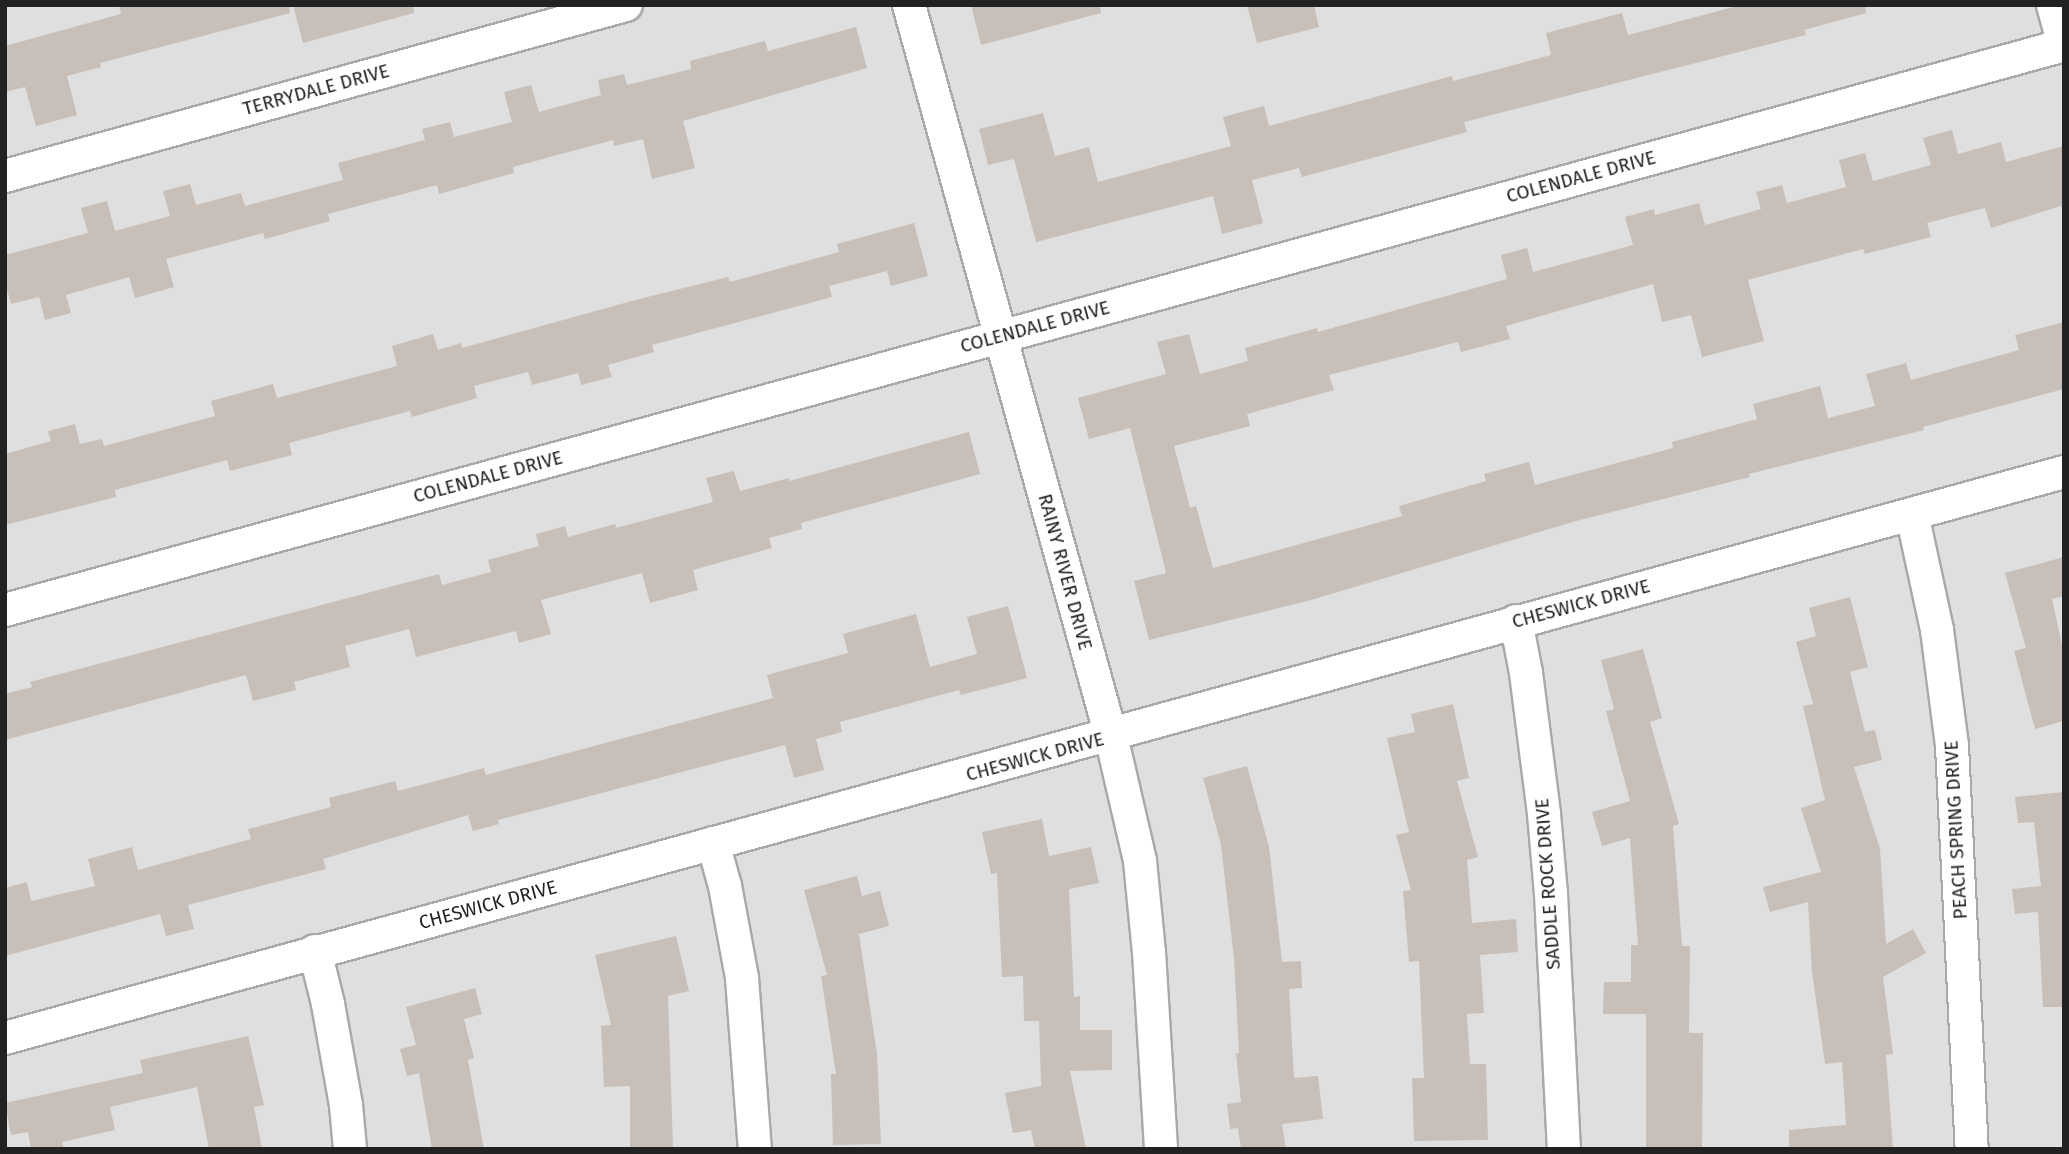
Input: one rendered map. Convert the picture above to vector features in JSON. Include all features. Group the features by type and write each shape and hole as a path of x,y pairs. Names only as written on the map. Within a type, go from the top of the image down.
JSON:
{"street":[{"name":"TERRYDALE DRIVE","path":"5,176 626,5"},
{"name":"RAINY RIVER DRIVE","path":"909,5 1111,736 1140,861 1150,966 1161,1149"},
{"path":"2053,5 2064,45"},
{"name":"COLENDALE DRIVE","path":"5,610 2064,45"},
{"name":"CHESWICK DRIVE","path":"5,1038 2064,472"},
{"name":"PEACH SPRING DRIVE","path":"1912,514 1937,630 1952,746 1972,1149"},
{"name":"SADDLE ROCK DRIVE","path":"1516,621 1544,814 1564,1149"},
{"path":"713,843 725,887 742,978 755,1149"},
{"path":"315,951 331,1016 349,1149"}],"shaded area":[{"path":"5,5 2064,5 2064,1149 5,1149"}],"building":[{"path":"119,5 289,5 290,13 100,63 101,67 67,76 77,115 36,126 25,87 5,92 5,46 121,14"},
{"path":"293,5 413,5 414,13 303,43"},
{"path":"971,5 1100,5 1101,13 981,45"},
{"path":"1247,5 1314,5 1319,27 1257,43"},
{"path":"1741,5 1865,5 1866,13 1804,30 1806,35 1464,122 1467,132 1376,157 1302,177 1299,168 1252,180 1263,223 1222,234 1213,196 1036,242 1014,159 988,165 979,129 1043,113 1055,156 1089,147 1098,182 1231,146 1223,117 1264,106 1269,126 1452,76 1453,81 1551,55 1546,33 1622,13 1628,35"},
{"path":"856,27 867,68 683,121 695,168 652,179 643,139 614,146 613,140 513,167 514,173 439,194 437,185 328,214 330,221 265,239 263,233 166,259 174,287 135,298 129,277 66,295 71,313 45,320 39,297 11,304 5,282 5,255 88,233 81,208 107,201 115,231 170,216 163,191 190,184 196,205 241,193 245,206 343,180 338,163 425,140 422,129 450,122 454,137 512,122 504,92 531,85 539,112 601,95 598,80 624,74 627,85 691,69 690,61 765,41 768,51"},
{"path":"1952,130 1958,154 2001,142 2006,162 2064,146 2064,205 1991,228 1985,208 1927,223 1931,237 1865,254 1863,249 1748,280 1764,341 1702,357 1691,315 1662,322 1653,284 1506,326 1510,339 1461,352 1458,342 1329,375 1334,390 1247,414 1250,426 1174,446 1190,508 1196,506 1213,568 1402,516 1399,506 1486,481 1484,474 1529,462 1535,485 1673,448 1672,442 1757,419 1753,404 1820,386 1828,418 1875,406 1866,374 1906,363 1911,380 2019,350 2015,335 2064,322 2064,389 1923,427 1924,430 1576,521 1311,600 1149,640 1134,581 1166,573 1130,428 1089,439 1078,398 1166,374 1157,342 1189,334 1200,374 1248,361 1245,348 1317,328 1318,332 1507,279 1501,255 1527,248 1533,272 1633,245 1625,217 1654,209 1655,215 1699,203 1705,225 1761,209 1756,192 1782,185 1787,203 1846,187 1839,160 1865,153 1873,181 1931,165 1923,138"},
{"path":"914,223 928,276 891,286 887,271 829,286 832,297 652,345 654,352 608,365 612,377 581,385 578,373 532,385 528,372 474,386 477,398 412,417 410,411 289,443 292,455 230,471 227,460 115,490 116,497 5,525 5,454 51,441 48,431 75,424 80,444 102,439 104,446 215,416 211,401 273,384 277,398 397,366 392,346 433,334 438,350 461,343 462,348 639,299 728,277 730,282 839,252 837,244"},
{"path":"969,432 980,474 801,523 802,529 769,538 772,548 693,570 698,590 650,603 642,573 541,600 551,634 519,643 516,631 416,657 409,629 345,646 350,667 294,682 296,690 253,701 246,675 5,740 5,694 32,687 30,682 439,574 442,585 491,572 488,560 539,546 536,534 565,526 568,537 615,524 616,528 713,502 706,478 734,471 740,491 789,478 789,481"},
{"path":"2064,557 2064,596 2052,599 2064,654 2064,721 2035,729 2014,651 2026,648 2005,573"},
{"path":"1850,597 1868,667 1850,672 1865,732 1875,730 1882,760 1854,767 1880,849 1886,944 1913,929 1926,953 1883,977 1893,1054 1886,1055 1893,1149 1789,1149 1789,1130 1846,1125 1842,1062 1825,1064 1812,972 1808,902 1770,912 1763,887 1821,872 1801,808 1825,800 1803,706 1813,704 1796,642 1816,636 1809,608"},
{"path":"1008,606 1027,678 961,695 959,690 840,722 842,732 816,739 824,770 794,778 785,745 498,820 499,824 473,831 468,815 323,859 326,869 188,905 194,929 166,936 160,914 5,956 5,888 27,882 31,901 95,886 88,859 132,847 138,870 251,839 248,829 331,807 329,798 395,781 398,791 484,768 486,775 773,698 767,675 848,653 843,634 916,614 930,667 977,654 967,617"},
{"path":"1643,649 1662,718 1650,722 1679,824 1673,826 1682,946 1690,946 1689,1033 1703,1033 1702,1149 1646,1149 1646,1014 1603,1014 1604,982 1631,982 1631,945 1638,945 1630,838 1602,846 1592,812 1630,801 1606,711 1614,709 1601,660"},
{"path":"1453,704 1469,778 1457,781 1478,857 1467,860 1472,923 1516,919 1518,952 1480,955 1484,1013 1467,1014 1470,1064 1486,1064 1488,1140 1414,1141 1412,1078 1424,1078 1419,961 1409,962 1403,891 1411,890 1396,835 1409,832 1387,738 1415,732 1411,714"},
{"path":"1247,766 1269,847 1282,962 1301,961 1302,988 1289,989 1294,1078 1318,1076 1323,1119 1282,1124 1286,1149 1241,1149 1238,1128 1230,1129 1227,1104 1241,1102 1236,1053 1239,1053 1234,958 1221,845 1203,778"},
{"path":"2064,792 2064,1007 2043,1007 2038,912 2015,914 2012,889 2041,886 2034,822 2018,823 2015,797"},
{"path":"1042,819 1049,856 1091,847 1099,883 1069,889 1074,997 1080,996 1080,1030 1112,1030 1112,1070 1070,1071 1086,1149 1035,1149 1031,1130 1013,1133 1005,1093 1041,1086 1039,1021 1024,1021 1023,976 1002,977 997,873 991,874 982,832"},
{"path":"857,876 862,896 880,891 889,926 859,934 877,1054 881,1144 833,1145 831,1074 836,1074 821,976 827,975 804,890"},
{"path":"676,936 689,991 668,996 673,1149 630,1149 630,1086 604,1087 601,1026 611,1025 595,955"},
{"path":"475,988 482,1014 464,1019 474,1058 468,1060 484,1149 432,1149 419,1073 407,1076 400,1049 416,1045 406,1007"},
{"path":"248,1036 264,1105 254,1107 262,1149 209,1149 197,1087 110,1107 115,1130 62,1142 64,1149 31,1149 28,1132 11,1135 5,1103 143,1073 140,1060"}]}
